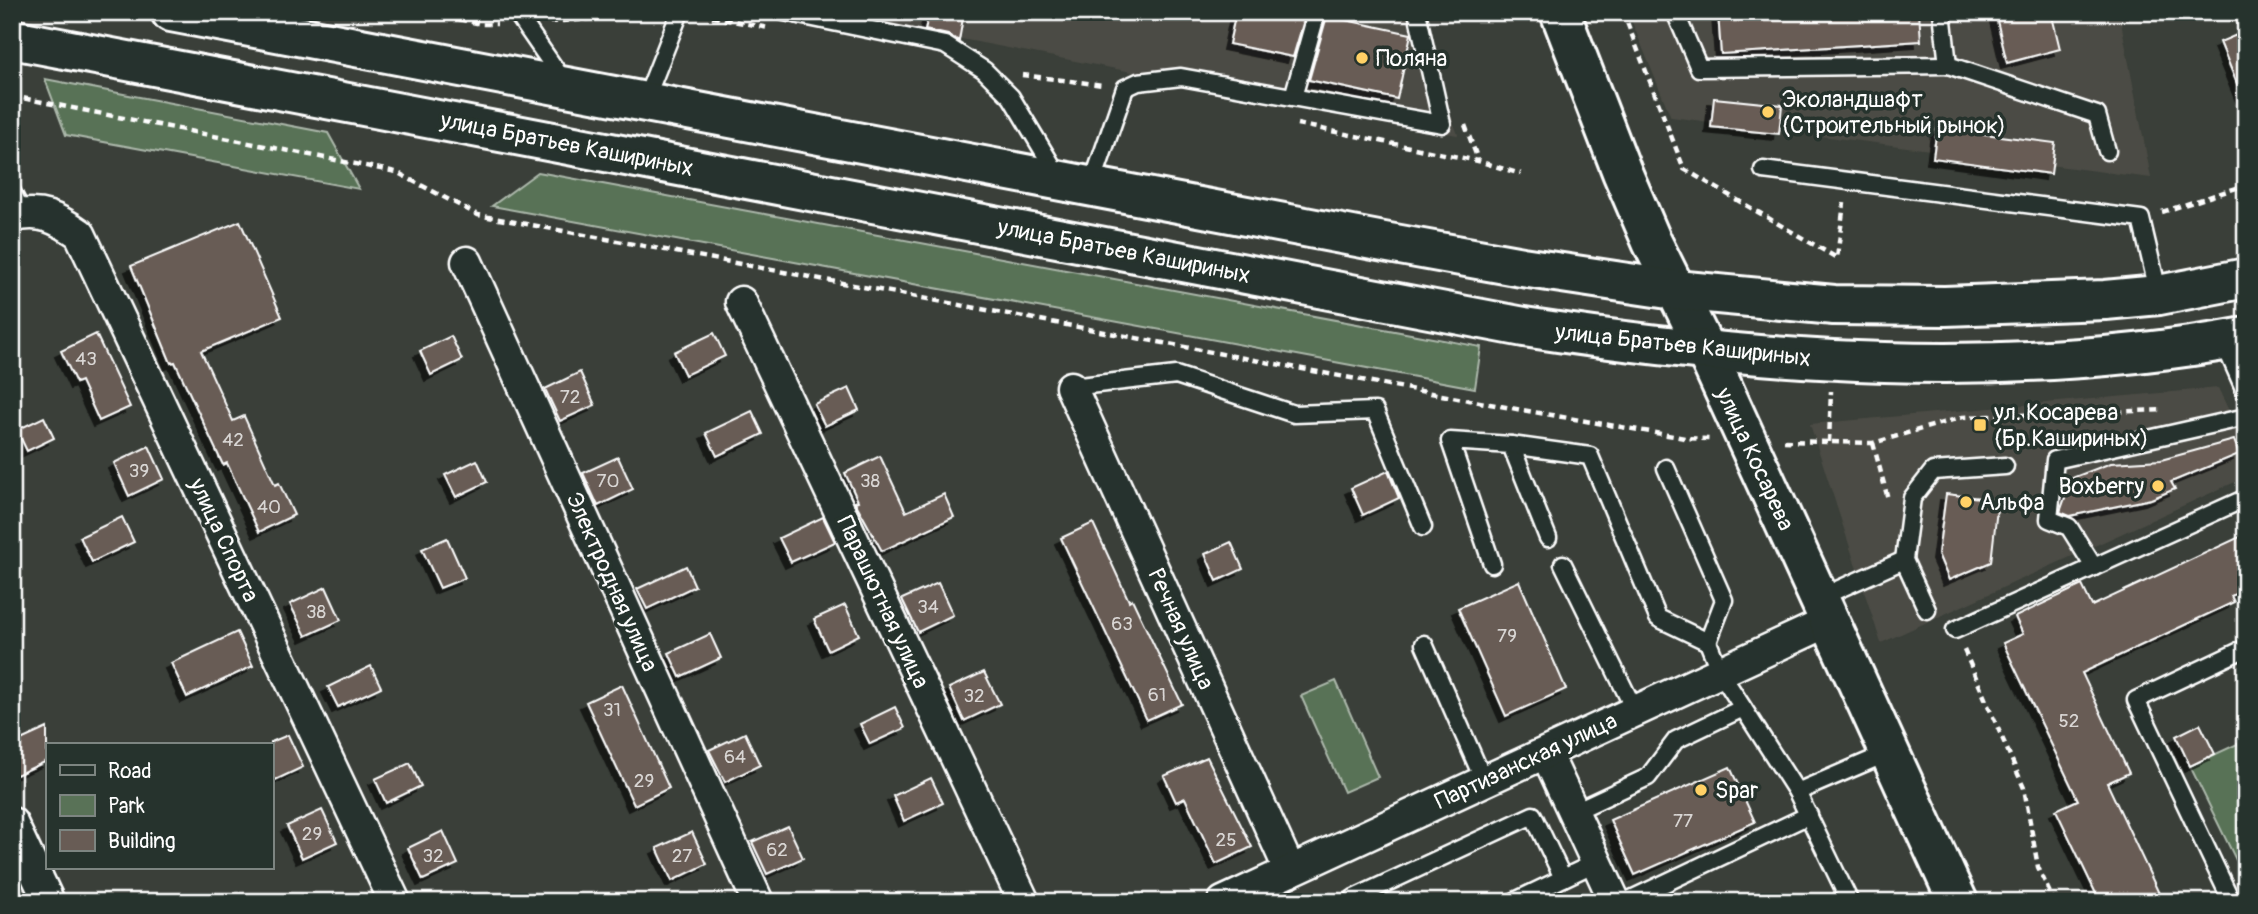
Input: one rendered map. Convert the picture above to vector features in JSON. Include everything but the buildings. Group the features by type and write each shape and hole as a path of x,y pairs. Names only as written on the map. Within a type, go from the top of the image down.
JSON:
{"main road":[{"path":"170,12 1508,265 1675,290 1766,300 1886,306 2037,304 2159,295 2246,278"},
{"name":"улица Косарева","path":"1560,12 1622,172 1958,902"},
{"name":"улица Братьев Кашириных","path":"12,39 1524,327 1630,343 1832,361 1946,363 2049,359 2234,339"}],"street":[{"name":"улица Спорта","path":"16,207 55,217 79,234 395,902"},
{"name":"Электродная улица","path":"467,262 758,902"},
{"name":"Парашютная улица","path":"741,302 1024,902"},
{"name":"Речная улица","path":"1071,387 1290,871"},
{"name":"Партизанская улица","path":"1223,902 1720,672 1824,610"},
{"path":"1546,753 1615,902"},
{"path":"12,823 49,902"}],"lane":[{"path":"516,12 568,88"},
{"path":"645,103 680,12"},
{"path":"784,12 945,45 984,70 1011,97 1076,185 1125,88 1138,82 1181,77 1441,124 1417,12"},
{"path":"1293,97 1317,12"},
{"path":"1675,12 1699,68 1948,65 2097,115 2107,152"},
{"path":"1942,12 1948,65"},
{"path":"1763,170 2141,219 2159,295"},
{"path":"2234,339 2246,393"},
{"path":"1071,387 1177,375 1294,414 1375,411 1423,527"},
{"path":"2094,567 2069,527 2049,519 2056,460 2246,417"},
{"path":"1492,564 1450,441 1511,445 1590,456 1658,618 1707,642 1720,672 1797,792 1850,902"},
{"path":"1511,445 1548,538"},
{"path":"1927,610 1904,561 1912,498 1933,471 2006,466"},
{"path":"1666,468 1724,600 1707,642"},
{"path":"1955,630 2246,498"},
{"path":"1824,610 1904,561"},
{"path":"1563,564 1635,711"},
{"path":"1424,644 1484,781"},
{"path":"2232,902 2136,699 2246,648"},
{"path":"1573,812 1648,776 1676,740 1743,708"},
{"path":"1797,792 1889,751"},
{"path":"1355,902 1354,898 1533,814 1563,878"},
{"path":"1625,902 1809,816"},
{"path":"1513,902 1597,862"}],"path":[{"path":"424,12 481,24 501,24"},
{"path":"1623,12 1684,169 1838,258 1847,179"},
{"path":"551,22 645,15"},
{"path":"984,70 1125,88"},
{"path":"12,96 396,172 478,215 1685,438 1873,443 1963,417 2165,410"},
{"path":"1288,122 1478,160 1521,174"},
{"path":"2141,219 2246,185"},
{"path":"1955,630 2024,788 2038,867 2054,902"}],"shaded area":[{"path":"823,12 1414,12 1458,135 1457,135"},
{"path":"1628,12 2119,12 2151,178 1671,117"},
{"path":"2218,388 2246,446 2246,477 1881,643 1810,424"}],"green space":[{"path":"45,79 328,133 359,189 66,135"},
{"path":"538,172 1481,347 1475,388 492,206"},
{"path":"1336,681 1378,777 1344,792 1301,696"},
{"path":"2246,740 2246,855 2236,860 2190,766"}],"place":[{"name":"Поляна","path":"1362,58"},
{"name":"Эколандшафт (Строительный рынок)","path":"1768,112"},
{"name":"ул. Косарева (Бр.Кашириных)","path":"1980,425"},
{"name":"Boxberry","path":"2158,486"},
{"name":"Альфа","path":"1966,502"},
{"name":"Spar","path":"1701,790"}]}
